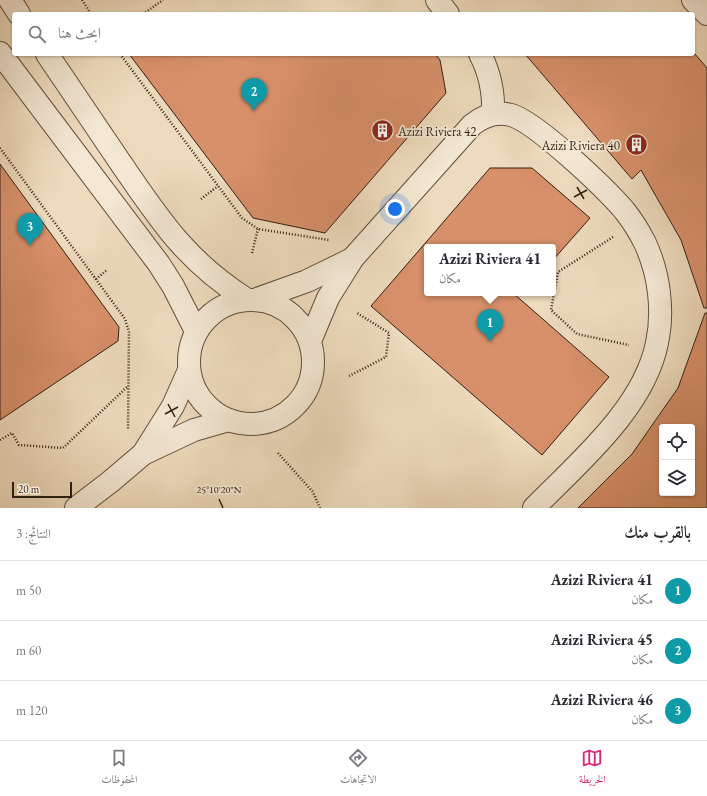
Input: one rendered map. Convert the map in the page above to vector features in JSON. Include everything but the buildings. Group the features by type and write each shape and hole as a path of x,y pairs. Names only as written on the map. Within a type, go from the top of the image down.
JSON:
{"street":[{"path":"10,0 18,12"},
{"path":"437,0 446,12"},
{"path":"693,0 707,14"},
{"path":"0,53 159,264 173,286 196,331"},
{"path":"48,56 164,226 202,267 223,284 252,299 269,301 290,312 298,321 310,341 313,367 308,385 299,402 279,418 267,422 242,424 229,420 212,410 198,395 192,383 188,357 196,331 212,312 234,301 252,299 307,281 353,258"},
{"path":"481,56 490,77 494,102 493,114"},
{"path":"310,341 328,298 353,258 472,125 478,120 493,114 510,115 525,121 576,164 623,210 634,223 650,256 657,282 660,303 660,323 652,363 634,401 590,450 534,508"},
{"path":"143,454 173,406 189,370"},
{"path":"76,508 143,454 194,430 229,420"}],"path":[{"path":"82,0 91,12"},
{"path":"146,12 163,0"},
{"path":"121,56 242,218 258,229 329,240"},
{"path":"0,148 122,313 127,325 128,430"},
{"path":"201,199 218,186"},
{"path":"252,253 258,229"},
{"path":"556,283 558,272 613,237"},
{"path":"96,279 107,270"},
{"path":"554,296 551,310 577,334 629,345"},
{"path":"349,376 386,357 389,333 357,313"},
{"path":"0,440 12,433 19,445 63,448 128,386"},
{"path":"278,453 313,492 320,508"}],"place":[{"name":"Azizi Riviera 45","path":"254,111"},
{"name":"Azizi Riviera 42","path":"383,131"},
{"name":"Azizi Riviera 40","path":"636,145"},
{"name":"Azizi Riviera 46","path":"30,246"},
{"name":"Azizi Riviera 41","path":"490,342"}]}
